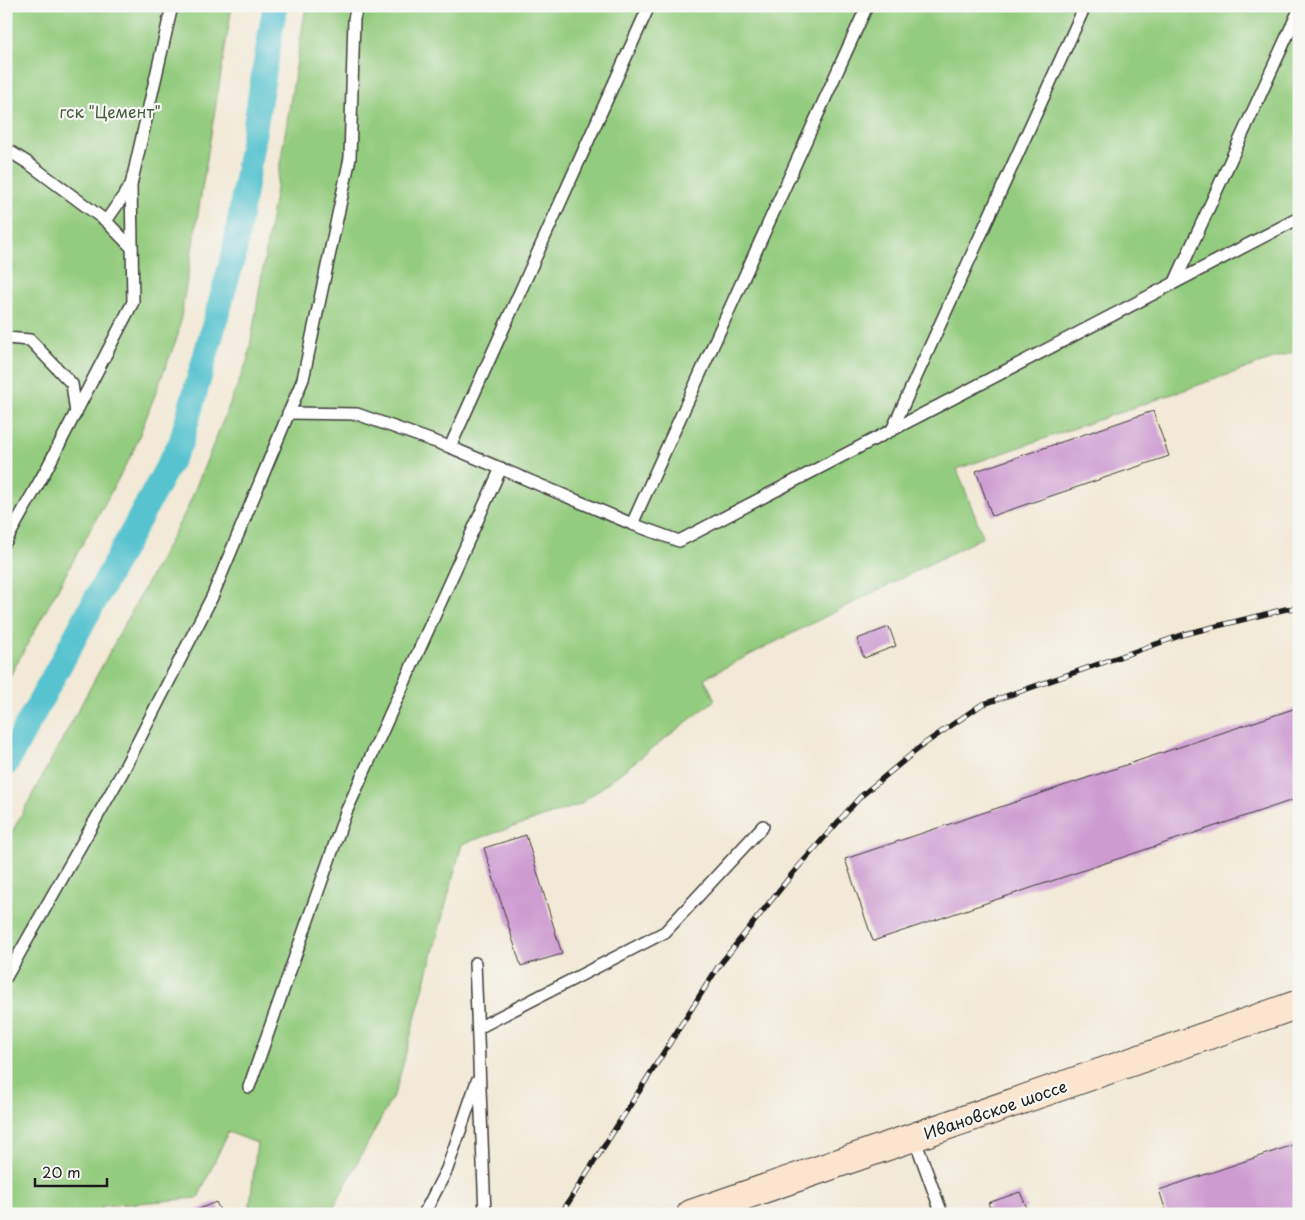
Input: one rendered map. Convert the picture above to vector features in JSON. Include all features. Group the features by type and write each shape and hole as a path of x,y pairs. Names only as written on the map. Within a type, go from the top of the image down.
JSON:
{"street":[{"name":"Ивановское шоссе","path":"691,1214 1299,1004"}],"lane":[{"path":"6,541 46,470 133,302 131,185 172,6"},
{"path":"6,977 122,773 207,606 302,379 350,158 354,19 357,6"},
{"path":"450,447 648,6"},
{"path":"632,524 867,6"},
{"path":"892,430 1085,6"},
{"path":"1175,282 1299,10"},
{"path":"6,149 106,221 132,248"},
{"path":"106,221 131,185"},
{"path":"288,414 357,414 450,447 632,524 679,541 1299,218"},
{"path":"6,338 30,340 72,384 76,413"},
{"path":"250,1087 346,812 501,468"},
{"path":"478,1028 665,932 763,826"},
{"path":"475,963 485,1214"},
{"path":"424,1214 446,1169 479,1075"},
{"path":"914,1137 942,1214"}],"green space":[{"name":"гск \"Цемент\"","path":"6,6 232,6 178,335 133,452 6,683"},
{"path":"306,6 1299,6 1299,350 957,469 983,537 704,678 715,700 579,805 462,844 396,1090 330,1214 249,1214 257,1143 228,1132 198,1198 102,1206 102,1214 6,1214 6,843 187,509 248,359"}],"building":[{"path":"1153,411 1169,456 992,516 976,471"},
{"path":"889,627 896,646 864,658 857,639"},
{"path":"1299,707 1299,798 873,941 845,859"},
{"path":"526,835 562,954 521,966 484,848"},
{"path":"1299,1143 1299,1214 1167,1214 1159,1190"},
{"path":"1020,1192 1027,1208 1012,1214 975,1214 990,1207 988,1203"},
{"path":"216,1202 222,1214 187,1214"}],"waterway":[{"path":"6,764 181,442 234,254 275,6"}],"railway":[{"path":"561,1214 718,967 793,873 860,797 924,744 981,705 1185,634 1286,609 1299,608"}]}
